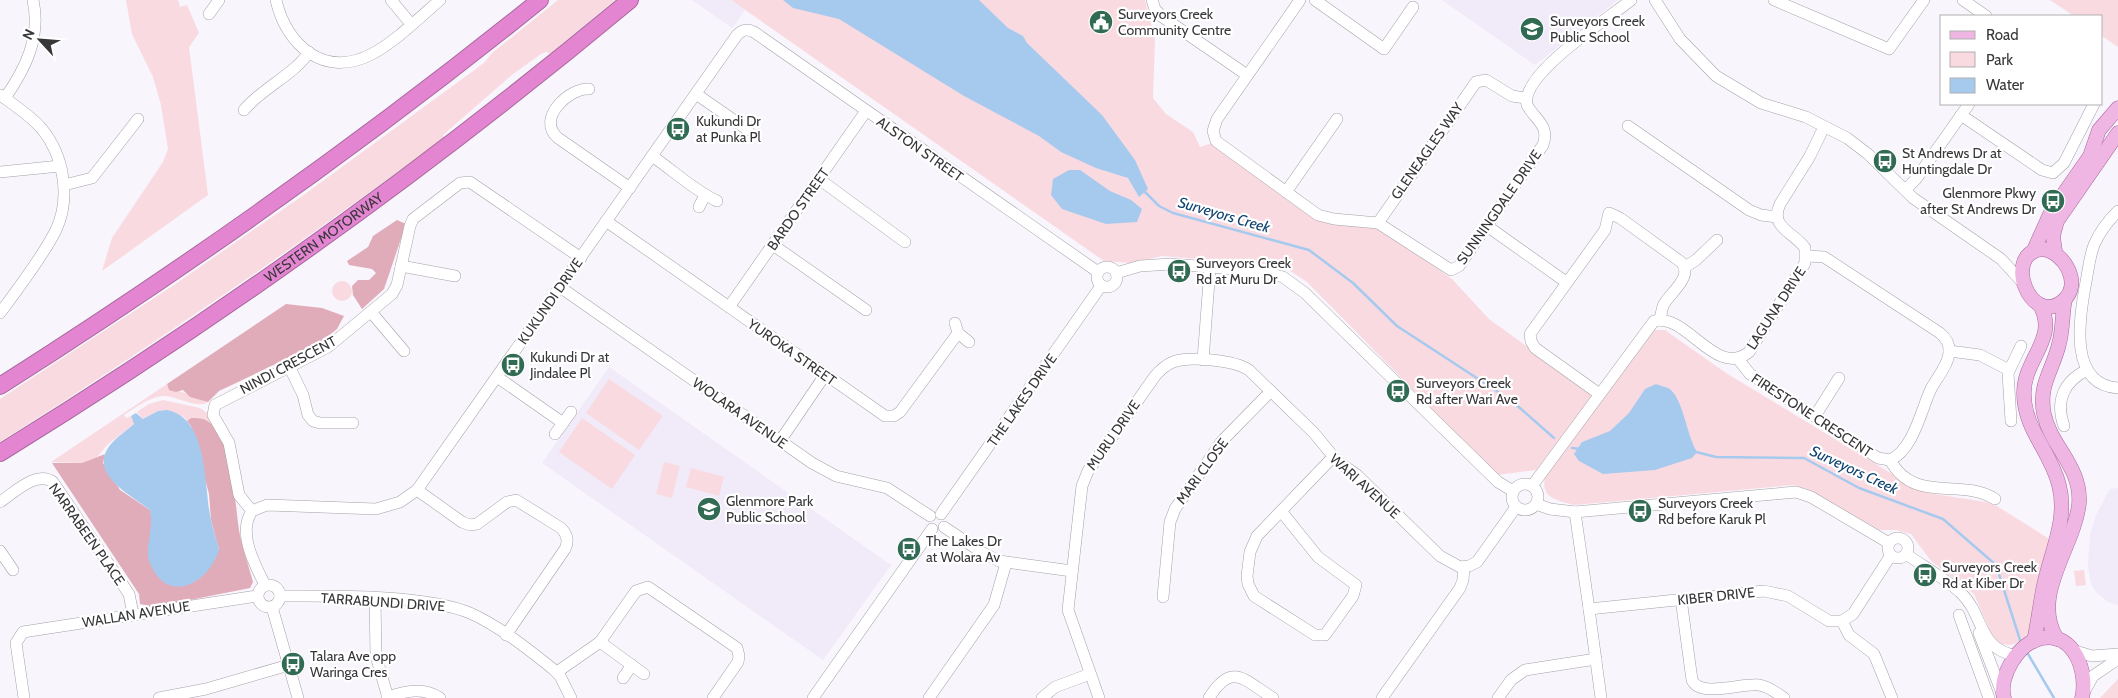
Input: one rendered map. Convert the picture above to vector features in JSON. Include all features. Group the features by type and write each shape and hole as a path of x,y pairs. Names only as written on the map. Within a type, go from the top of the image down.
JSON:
{"highway":[{"path":"0,386 125,304 258,213 396,112 540,0"},
{"name":"WESTERN MOTORWAY","path":"0,452 141,363 336,229 472,128 630,0"}],"main road":[{"path":"2034,641 2044,584 2062,511 2057,478 2029,423 2024,400 2028,367 2044,340 2047,329 2040,305 2030,297 2023,283 2023,268 2050,212 2088,160 2099,130 2118,108"},
{"path":"2083,696 2082,669 2072,650 2057,639 2048,620 2050,597 2075,522 2079,498 2072,467 2052,437 2046,421 2043,396 2047,372 2059,346 2065,299 2070,289 2070,278 2066,265 2055,251 2054,236 2057,221 2118,133"},
{"path":"2030,254 2042,248 2055,251"},
{"path":"2040,305 2052,306 2065,299"},
{"path":"2004,696 2004,675 2017,656 2034,641 2041,638 2057,639"}],"street":[{"path":"0,313 4,299 55,231 62,208 64,185 53,146 42,129 3,97 24,69 31,50 35,19 33,0"},
{"path":"209,14 219,0"},
{"path":"276,0 285,28 298,45 320,58 339,62 371,55 440,0"},
{"path":"391,0 411,24"},
{"path":"1152,0 1155,9 1161,16 1247,75 1300,0"},
{"path":"1316,0 1384,48 1413,7"},
{"path":"1526,98 1528,89 1545,67 1631,0"},
{"path":"1655,0 1680,39 1700,62 1721,79 1761,103 1806,117 1842,134 1858,146 1930,211 2001,259 2023,283"},
{"path":"1774,0 1889,49 1924,0"},
{"path":"1963,0 1985,15"},
{"name":"KUKUNDI DRIVE","path":"252,511 265,505 376,509 400,502 417,490 742,30"},
{"name":"ALSTON STREET","path":"742,30 754,32 1098,272"},
{"path":"244,110 254,97 301,62 309,52"},
{"name":"SUNNINGDALE DRIVE","path":"1247,75 1217,119 1213,131 1216,141 1220,146 1325,218 1378,223 1451,270 1459,266 1544,143 1543,126 1528,108 1526,98"},
{"name":"GLENEAGLES WAY","path":"1378,223 1477,79 1486,80 1512,96 1526,98"},
{"path":"589,89 577,92 556,109 550,118 551,128 558,138 630,188"},
{"path":"696,94 748,130"},
{"path":"1905,190 1916,179 1968,105"},
{"path":"1961,115 2042,170 2053,173 2064,163 2093,105"},
{"name":"BARDO STREET","path":"729,308 866,111"},
{"path":"64,185 92,178 138,119"},
{"path":"1286,192 1337,119"},
{"path":"1628,126 1749,210 1761,215 1777,217 1780,204 1810,156 1824,127"},
{"path":"652,156 676,172 690,187 717,201"},
{"path":"0,172 60,166"},
{"path":"819,179 905,242"},
{"name":"NINDI CRESCENT","path":"252,511 238,492 229,443 214,419 213,408 219,401 330,346 394,291 413,219 460,183 466,181 472,183 580,258"},
{"path":"699,207 705,195"},
{"path":"2118,211 2098,237 2091,256 2078,330 2087,370 2099,383 2118,388"},
{"path":"1598,394 1535,348 1531,341 1531,330 1605,230 1609,213 1681,262 1685,267"},
{"name":"LAGUNA DRIVE","path":"1660,320 1672,323 1720,355 1738,359 1752,347 1803,267 1807,256 1801,242 1783,230 1777,217"},
{"name":"YUROKA STREET","path":"606,221 882,415 894,416 900,412 957,328 969,342"},
{"path":"1487,226 1566,282"},
{"path":"1532,486 1647,328 1654,321 1660,320 1664,305 1684,276 1685,267 1717,240"},
{"path":"773,245 866,310"},
{"path":"2001,259 2014,262 2030,254"},
{"path":"1807,256 1824,257 1940,333 1946,340 1949,351 1980,355 2009,370"},
{"path":"1116,273 1113,285 1101,286 1097,281 1098,272 1106,267 1116,273 1140,266 1171,264 1266,272 1293,282 1493,478 1513,491"},
{"path":"401,266 455,276"},
{"path":"1203,360 1210,268"},
{"name":"THE LAKES DRIVE","path":"936,515 1101,286"},
{"name":"WOLARA AVENUE","path":"560,287 830,474 887,488 936,515"},
{"path":"371,312 404,351"},
{"path":"2011,421 2009,370 2021,346"},
{"name":"FIRESTONE CRESCENT","path":"1738,359 1750,374 1878,458 1890,460 1899,454 1919,423 1929,394 1949,351"},
{"name":"WARI AVENUE","path":"1203,360 1244,367 1314,433 1333,457 1356,475 1440,556 1451,564 1464,567"},
{"name":"MURU DRIVE","path":"1099,698 1068,613 1080,495 1088,471 1158,372 1178,361 1203,360"},
{"path":"289,366 303,396 308,415 313,421 320,424 353,423"},
{"path":"2064,426 2060,408 2064,391 2074,378 2087,370"},
{"path":"780,441 825,375"},
{"path":"497,377 563,423"},
{"path":"1815,416 1839,378"},
{"name":"MARI CLOSE","path":"1163,597 1170,522 1175,508 1226,436 1271,391"},
{"path":"555,434 570,412"},
{"path":"1280,511 1318,557 1356,585 1353,596 1325,635 1315,635 1258,599 1248,584 1247,576 1253,544 1260,532 1280,511 1333,457"},
{"path":"1890,460 1900,474 1919,486 1979,492 1995,499"},
{"name":"NARRABEEN PLACE","path":"0,502 38,478 46,478 53,482 129,594 133,614"},
{"path":"1520,485 1532,486 1538,496 1536,504 1527,510 1516,507 1512,499 1513,491 1520,485"},
{"path":"417,490 466,525 477,524 507,502 516,500 553,523 566,534 568,541 566,548 506,635"},
{"path":"1536,504 1550,509 1575,512 1796,492 1811,497 1890,549 1899,558 1906,554 1908,544 1904,540 1897,538 1890,549 1852,614 1842,621 1850,636 1866,646 1876,658 1892,698"},
{"path":"1382,698 1460,588 1464,567 1474,564 1480,558 1516,507"},
{"path":"252,511 246,523 246,533 252,559 265,586"},
{"path":"1575,512 1601,698"},
{"path":"936,515 946,521 940,530 932,529 929,524 936,515"},
{"path":"944,526 983,553 1006,563 1072,571"},
{"path":"813,698 932,529"},
{"path":"1906,554 1957,589 1973,610 1993,647 2004,654 2017,656"},
{"path":"2,556 13,570"},
{"path":"929,698 994,605 1006,563"},
{"path":"265,586 275,587 280,596 278,603 272,607 262,605 257,596 259,590 265,586"},
{"path":"557,672 600,642 638,589 645,587 654,589 734,646 738,651 738,662 713,698"},
{"name":"KIBER DRIVE","path":"1589,609 1755,591 1773,592 1794,599 1826,620 1842,621"},
{"name":"WALLAN AVENUE","path":"24,698 17,638 26,631 257,596"},
{"name":"TARRABUNDI DRIVE","path":"280,596 427,602 452,607 476,616 557,672 571,698"},
{"path":"375,599 377,661 387,697 414,691 429,693 440,698"},
{"path":"1681,599 1692,680 1698,693 1758,684 1784,698"},
{"path":"272,607 298,698"},
{"path":"1973,610 1985,651 2004,696"},
{"path":"1959,615 1989,698"},
{"path":"600,642 644,674"},
{"path":"2072,650 2092,656 2118,654"},
{"path":"1498,698 1511,680 1525,670 1596,659"},
{"path":"2083,696 2093,676 2118,659"},
{"path":"160,698 208,694 289,665"},
{"path":"623,678 632,665"},
{"path":"1042,698 1055,687 1090,674"},
{"path":"1209,698 1219,682 1232,676 1240,678 1273,698"}],"shaded area":[{"path":"692,0 731,0 745,10 732,28"},
{"name":"Surveyors Creek Public School","path":"1442,0 1618,0 1535,65"},
{"path":"397,220 406,224 384,289 362,309 353,295 352,286 358,280 369,280 376,273 372,269 349,265 347,261 368,247 373,236"},
{"path":"286,304 322,308 344,316 337,329 320,343 219,391 208,402 190,397 183,390 176,392 169,390 167,384"},
{"name":"Glenmore Park Public School","path":"609,367 891,565 823,660 542,463"},
{"path":"191,418 203,419 209,422 216,430 227,454 231,469 240,538 253,582 250,588 155,607 140,604 139,594 52,463 82,463 105,454 103,463 120,490 150,510 153,523 149,544 219,550 211,520 209,494 191,426 187,421"},
{"path":"2118,488 2118,605 2108,602 2096,592 2091,584 2088,566 2090,535 2096,515 2110,489"}],"green space":[{"path":"126,0 178,0 180,7 187,5 199,33 189,47 208,195 102,271 112,238 163,162 168,149 161,105 153,77 132,34"},
{"path":"558,0 615,0 551,54 546,52 541,54 513,74 443,135 444,138 390,178 169,332 0,442 0,399 174,285 305,194 484,63 492,53"},
{"path":"731,0 1145,0 1155,39 1153,98 1166,114 1193,132 1200,147 1212,143 1317,218 1377,226 1452,279 1489,319 1593,394 1536,470 1497,475 1307,282 1289,270 1268,265 1162,256 1131,263 1104,261"},
{"path":"2050,0 2118,0 2118,47 2103,37 2103,15 2072,15"},
{"path":"342,281 349,284 352,291 349,298 342,301 335,298 332,291 335,284"},
{"path":"1654,330 1665,330 1726,373 1917,489 1928,493 1992,503 2051,540 2029,634 2020,642 2011,645 2001,644 1992,635 1974,594 1931,561 1911,534 1896,530 1879,530 1807,489 1793,485 1574,505 1556,500 1548,494 1545,490 1545,477"},
{"path":"609,379 663,416 639,450 586,413"},
{"path":"167,384 169,390 184,393 208,402 198,404 168,396 153,398 124,415 126,418 131,416 134,424 108,444 97,457 82,463 51,462"},
{"path":"163,400 200,408 207,413 212,423 191,418 187,421 184,417 158,411 143,419 137,412 149,404"},
{"path":"582,418 635,455 612,489 559,452"},
{"path":"664,462 680,466 672,498 656,494"},
{"path":"691,468 724,477 719,496 686,487"},
{"path":"2084,570 2086,585 2076,586 2074,571"},
{"path":"2118,679 2118,698 2100,698"}],"water":[{"path":"783,0 979,0 1008,28 1023,36 1027,43 1102,115 1135,160 1148,189 1139,197 1128,178 1096,168 1061,152 1039,136 964,96 839,19 793,8"},
{"path":"1069,170 1080,170 1110,191 1131,200 1142,209 1137,222 1106,224 1062,209 1051,195 1053,179"},
{"path":"1656,384 1671,390 1679,402 1697,452 1692,458 1655,470 1603,474 1579,461 1574,454 1582,442 1610,431 1629,413 1645,389"},
{"path":"167,410 181,416 191,426 198,440 205,473 211,520 219,550 205,574 185,586 165,583 156,574 148,555 151,523 150,510 114,483 104,465 105,455 111,444 134,424 131,416 136,413 143,419 158,411"}],"waterway":[{"name":"Surveyors Creek","path":"1143,190 1159,206 1173,213 1309,250 1353,283 1397,326 1512,401 1554,438"},
{"name":"Surveyors Creek","path":"1572,448 1581,449"},
{"name":"Surveyors Creek","path":"1696,452 1716,457 1804,458 1859,488 1943,519 1996,565 2021,643"},
{"name":"Surveyors Creek","path":"2028,654 2054,698"}],"place":[{"name":"Surveyors Creek Community Centre","path":"1101,22"},
{"name":"Surveyors Creek Public School","path":"1532,29"},
{"name":"Kukundi Dr at Punka Pl","path":"678,129"},
{"name":"St Andrews Dr at Huntingdale Dr","path":"1885,161"},
{"name":"Glenmore Pkwy after St Andrews Dr","path":"2053,201"},
{"name":"Surveyors Creek Rd at Muru Dr","path":"1179,271"},
{"name":"Kukundi Dr at Jindalee Pl","path":"513,365"},
{"name":"Surveyors Creek Rd after Wari Ave","path":"1398,391"},
{"name":"Glenmore Park Public School","path":"709,509"},
{"name":"Surveyors Creek Rd before Karuk Pl","path":"1640,511"},
{"name":"The Lakes Dr at Wolara Av","path":"909,549"},
{"name":"Surveyors Creek Rd at Kiber Dr","path":"1925,575"},
{"name":"Talara Ave opp Waringa Cres","path":"293,664"}]}
